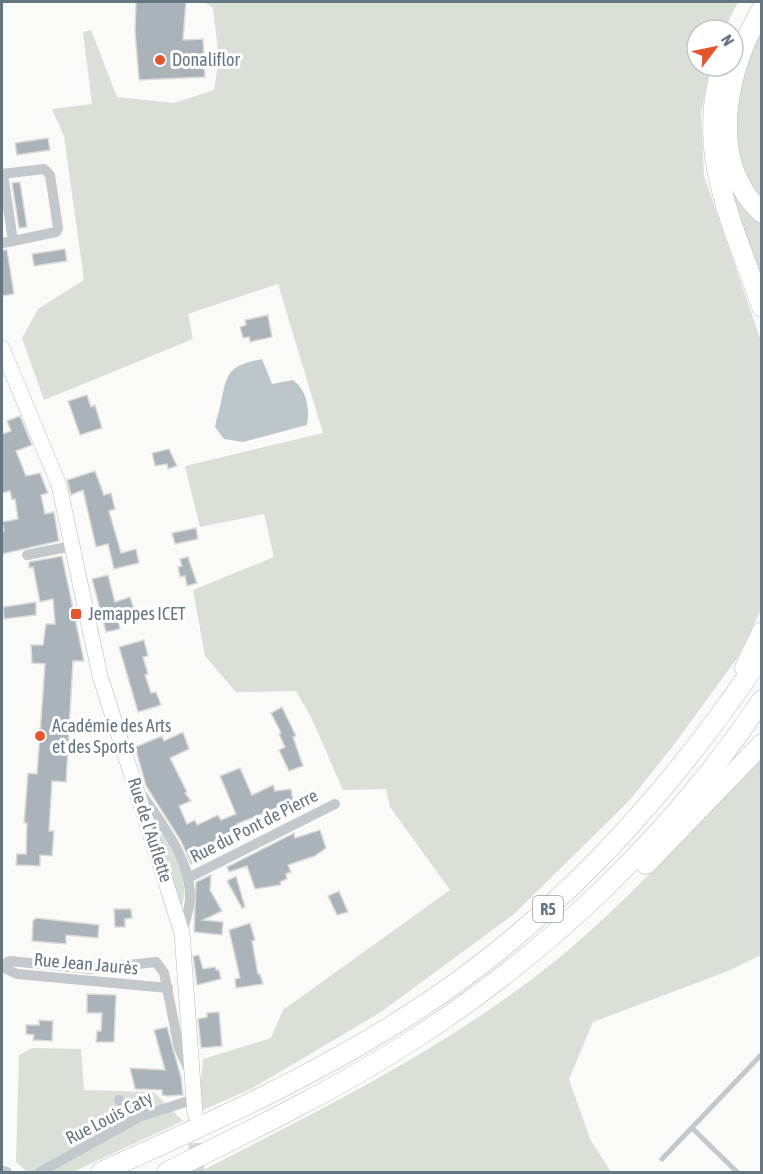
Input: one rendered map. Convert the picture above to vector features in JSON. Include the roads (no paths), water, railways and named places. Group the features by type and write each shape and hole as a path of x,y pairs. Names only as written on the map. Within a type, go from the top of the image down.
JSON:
{"highway":[{"path":"742,18 751,2"},
{"path":"762,9 741,51 731,80 726,117 729,154 736,173 746,195 762,213"},
{"path":"719,78 711,116 714,161 730,222 762,307"},
{"path":"741,687 747,658 762,632"},
{"name":"R5","path":"102,1173 315,1070 402,1019 491,956 577,882 628,830 674,778 762,655"},
{"name":"R5","path":"167,1173 365,1069 461,1007 552,936 645,847 685,801 762,700"},
{"path":"461,1007 544,954 580,926 659,851 762,744"}],"street":[{"path":"2,243 13,241 56,232 58,228 50,176 44,169 2,174 13,241"},
{"name":"Rue de l'Auflette","path":"2,348 59,485 100,676 182,933 195,1107"},
{"path":"27,555 72,546"},
{"path":"137,787 180,857 188,878 190,901 182,933"},
{"name":"Rue du Pont de Pierre","path":"188,878 335,804"},
{"name":"Rue Jean Jaurès","path":"2,966 10,962 90,969 156,962 162,968 168,988 179,1048 192,1076"},
{"name":"Rue Jean Jaurès","path":"2,966 17,974 168,988"},
{"path":"119,1100 123,1106 132,1110 160,1109"},
{"name":"Rue Louis Caty","path":"40,1173 141,1116 160,1109 195,1107"},
{"path":"2,1171 7,1173"}],"lane":[{"path":"662,1159 762,1054"},
{"path":"692,1128 737,1173"}],"tunnel":[{"path":"195,1120 197,1172"}],"place":[{"name":"Donaliflor","path":"160,60"},
{"name":"Jemappes ICET","path":"76,614"},
{"name":"Académie des Arts et des Sports","path":"40,736"}]}
